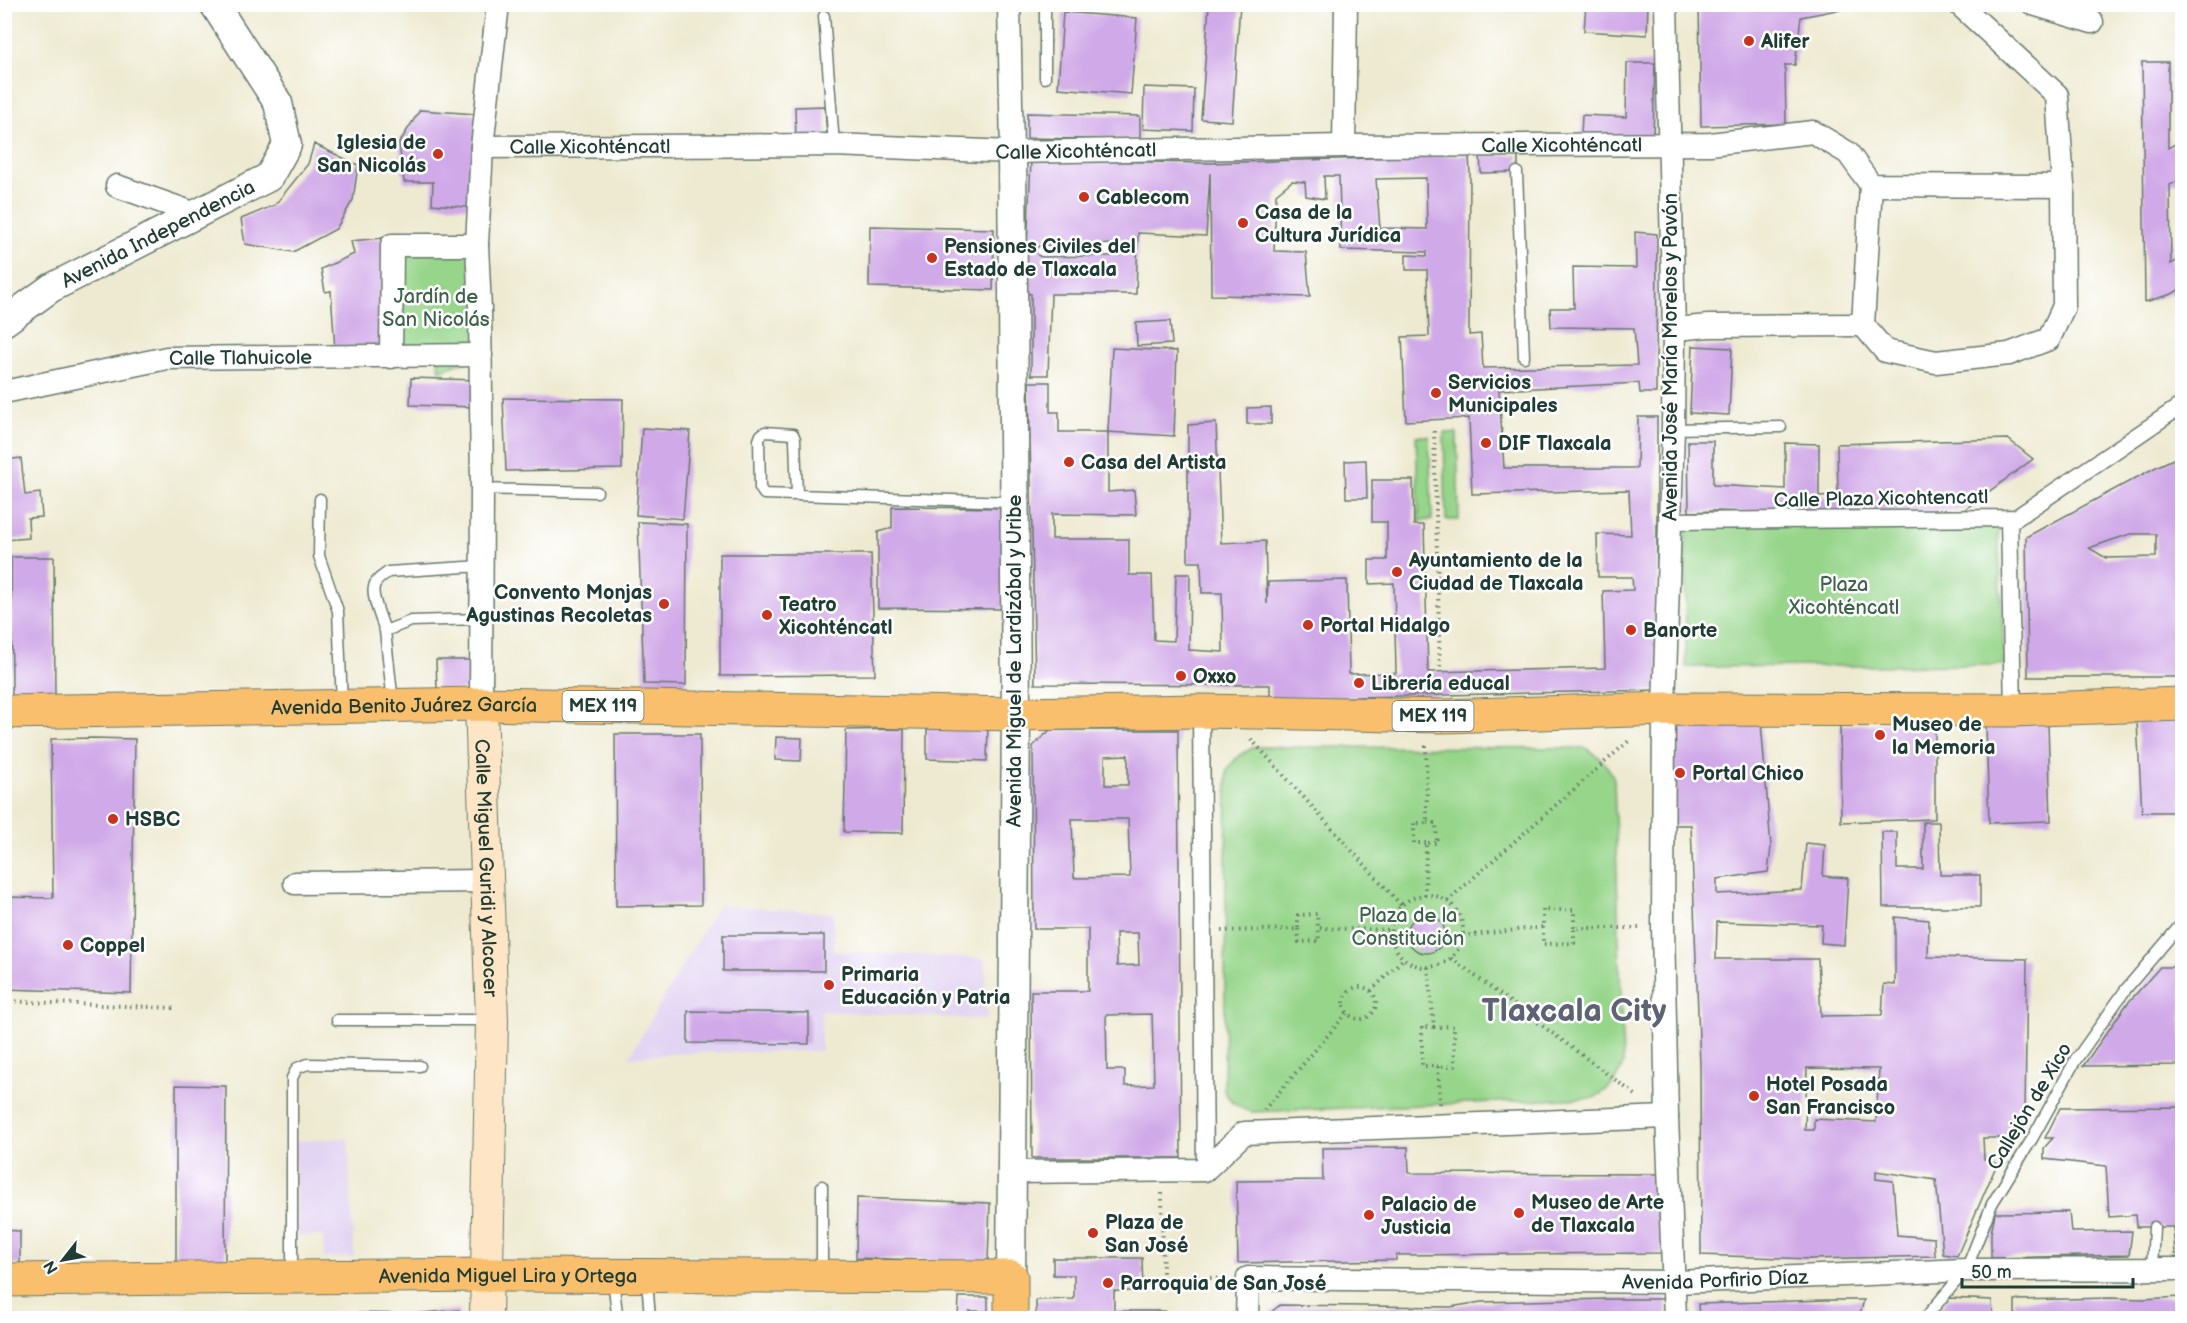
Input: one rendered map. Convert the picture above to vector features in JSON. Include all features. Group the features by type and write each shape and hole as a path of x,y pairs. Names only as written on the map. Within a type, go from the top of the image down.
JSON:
{"main road":[{"name":"Avenida Benito Juárez García","path":"4,712 481,704 1016,714 1213,711"},
{"name":"Calle Miguel Guridi y Alcocer","path":"481,704 492,1020 486,1318"},
{"name":"MEX 119","path":"1213,711 1425,716 1664,709 2013,710 2182,704"},
{"name":"Avenida Miguel Lira y Ortega","path":"4,1280 487,1275 1011,1276"},
{"name":"Avenida Miguel de Lardizábal y Uribe","path":"1011,1276 1011,1318"}],"street":[{"name":"Avenida Independencia","path":"4,322 51,288 269,177 287,145 278,103 214,4"},
{"name":"Calle Miguel Guridi y Alcocer","path":"481,704 481,354 477,245 482,147 498,4"},
{"name":"Avenida Miguel de Lardizábal y Uribe","path":"1008,4 1012,152 1019,251 1013,502 1016,714 1011,1276"},
{"path":"1344,146 1346,4"},
{"name":"Avenida José María Morelos y Pavón","path":"1664,709 1674,329 1666,4"},
{"path":"1959,4 2057,95 2063,186 2064,306 2049,339 2009,354 1936,362 1886,351 1863,325 1871,185 2063,186"},
{"path":"2033,4 2092,21"},
{"name":"Calle Xicohténcatl","path":"482,147 834,145 1012,152 1344,146 1516,151 1710,144 1813,132 1848,153 1871,185"},
{"path":"117,186 196,214"},
{"path":"391,357 392,244 477,245"},
{"path":"1674,329 1709,326 1863,325"},
{"name":"Calle Tlahuicole","path":"4,392 167,358 391,357 481,354"},
{"path":"2009,518 2016,518 2182,405"},
{"name":"Calle Plaza Xicohtencatl","path":"1670,521 2009,518 2013,710"},
{"path":"1664,709 1663,927 1667,1117 1675,1318"},
{"path":"1205,1170 1203,932 1213,711"},
{"path":"295,883 486,881"},
{"path":"1013,1173 1205,1170 1244,1133 1667,1117"},
{"name":"Avenida Porfirio Díaz","path":"1248,1278 1675,1282 1966,1270 2182,1269"},
{"path":"1247,1318 1248,1278"}],"lane":[{"path":"1045,4 1045,78"},
{"path":"824,16 834,145"},
{"path":"1517,172 1524,357"},
{"path":"1042,250 1118,250"},
{"path":"1673,429 1781,427"},
{"path":"797,495 795,439 792,434 765,432 759,440 760,488 764,494 1013,502"},
{"path":"482,489 597,492"},
{"path":"320,499 319,556 338,611 342,708"},
{"path":"393,706 385,632 374,597 374,586 388,572 481,566"},
{"path":"385,632 411,621 481,619"},
{"name":"Callejón de Xico","path":"1925,1318 1966,1270 1992,1204 2032,1139 2075,1061 2126,989 2182,923"},
{"path":"337,1020 492,1020"},
{"path":"292,1277 292,1078 297,1068 308,1064 420,1066"},
{"path":"822,1186 822,1276"},
{"path":"2152,1269 2154,1227"},
{"path":"612,1276 617,1314"},
{"path":"647,1276 650,1318"}],"path":[{"path":"1434,430 1440,672"},
{"path":"1447,901 1664,709"},
{"path":"1213,711 1401,905"},
{"path":"1425,716 1427,823"},
{"path":"1414,823 1436,823 1437,843 1426,843 1414,843 1414,823"},
{"path":"1425,895 1426,843"},
{"path":"1425,895 1437,896 1447,901 1460,916 1463,936 1461,944 1451,958 1437,966 1428,967 1419,966 1404,958 1396,950 1391,930 1392,921 1401,905 1408,900 1425,895"},
{"path":"1543,910 1574,910 1574,943 1543,944 1543,927 1543,910"},
{"path":"1317,914 1318,928 1319,941 1299,942 1298,915 1317,914"},
{"path":"1463,936 1543,927"},
{"path":"1574,928 1663,927"},
{"path":"1318,928 1391,930"},
{"path":"1203,932 1298,929"},
{"path":"1371,991 1404,958"},
{"path":"1451,958 1667,1117"},
{"path":"1428,967 1434,1027"},
{"path":"1356,987 1371,991 1376,1000 1371,1015 1361,1019 1351,1016 1344,1002 1347,992 1356,987"},
{"path":"4,1001 176,1008"},
{"path":"1244,1133 1347,1012"},
{"path":"1454,1026 1455,1066 1438,1066 1422,1066 1422,1027 1454,1026"},
{"path":"1438,1066 1441,1126"},
{"path":"1162,1171 1163,1278 1248,1278"}],"shaded area":[{"name":"Primaria Educación y Patria","path":"718,905 834,913 833,951 985,959 987,1020 821,1011 821,1051 681,1053 629,1057"},
{"path":"348,1138 354,1257 324,1258 323,1236 298,1236 294,1141"}],"green space":[{"name":"Jardín de San Nicolás","path":"392,245 477,245 481,355 440,371 437,355 391,357"},
{"path":"1444,433 1457,433 1459,520 1446,520"},
{"path":"1416,436 1429,436 1432,520 1419,521"},
{"name":"Plaza Xicohténcatl","path":"1685,523 1998,525 2004,665 1686,667"},
{"name":"Plaza de la Constitución","path":"1255,747 1585,748 1599,757 1606,764 1614,779 1623,1064 1612,1085 1593,1098 1253,1112 1233,1103 1224,1091 1227,770 1239,756"}],"building":[{"path":"1209,4 1240,4 1232,121 1201,119"},
{"path":"1586,4 1648,4 1647,35 1584,31"},
{"path":"1699,4 1858,4 1858,6 1801,17 1795,65 1785,65 1786,124 1701,126"},
{"path":"1063,12 1137,18 1131,94 1058,88"},
{"path":"2142,62 2168,62 2168,148 2182,140 2182,179 2170,185 2171,264 2182,258 2182,288 2172,294 2145,302"},
{"path":"1627,63 1655,63 1653,138 1581,135 1582,115 1626,117"},
{"path":"1144,87 1194,89 1193,131 1143,129"},
{"path":"825,106 827,137 796,139 795,107"},
{"name":"Iglesia de San Nicolás","path":"420,110 476,114 476,208 432,204 433,182 404,182 399,143"},
{"path":"1027,113 1140,116 1140,140 1027,138"},
{"path":"314,144 358,165 353,200 336,229 293,252 245,244 241,219 275,205 308,164"},
{"path":"1469,155 1469,335 1481,334 1483,368 1637,365 1634,328 1551,327 1550,308 1574,308 1573,267 1636,268 1635,232 1657,234 1656,393 1640,393 1639,383 1499,390 1504,468 1637,468 1638,417 1657,417 1657,589 1660,690 1270,699 1270,685 1035,684 1029,382 1050,382 1050,412 1059,412 1059,432 1108,432 1108,492 1134,490 1136,515 1052,514 1052,539 1129,539 1129,575 1152,575 1154,640 1174,641 1176,574 1190,574 1189,650 1223,652 1222,593 1202,593 1201,562 1188,562 1188,425 1216,423 1221,543 1265,541 1267,604 1268,582 1347,580 1349,674 1396,673 1394,583 1369,584 1369,560 1387,560 1387,522 1372,522 1372,480 1413,480 1414,525 1424,525 1428,672 1605,668 1603,591 1633,590 1632,577 1598,577 1597,534 1631,535 1629,490 1472,494 1469,418 1406,421 1402,337 1429,336 1427,270 1406,270 1406,255 1427,256 1427,252 1341,250 1339,176 1324,176 1325,199 1306,196 1305,182 1292,181 1276,194 1274,251 1306,252 1310,297 1211,295 1210,173 1206,236 1138,233 1136,294 1051,294 1048,375 1031,375 1031,294 1025,293 1031,160 1210,163","holes":["1426,178 1427,229 1380,228 1376,179"]},
{"path":"1480,155 1518,155 1518,172 1481,173"},
{"name":"Pensiones Civiles del Estado de Tlaxcala","path":"870,226 994,229 993,290 869,287"},
{"path":"382,238 383,350 335,350 331,291 325,292 321,269 354,254 351,241"},
{"path":"1170,321 1172,344 1137,346 1136,323"},
{"path":"1693,346 1732,348 1729,415 1690,413"},
{"path":"1112,348 1177,351 1174,436 1108,432"},
{"path":"411,378 476,380 475,407 410,405"},
{"path":"503,398 623,399 622,469 506,471"},
{"path":"1271,407 1271,424 1247,424 1247,408"},
{"path":"642,428 690,431 683,519 636,515"},
{"path":"2008,439 2033,459 1964,510 1820,514 1689,512 1688,441 1713,441 1713,485 1785,489 1785,443 1819,444 1819,497 1838,496 1837,444"},
{"path":"2182,455 2182,677 2028,677 2026,537","holes":["2130,534 2156,534 2156,557 2106,558 2089,548"]},
{"path":"21,458 25,495 40,493 42,517 28,518 29,538 4,540 4,460"},
{"path":"1366,460 1367,498 1346,498 1345,461"},
{"path":"892,507 1006,508 1006,609 878,608 878,532 892,528"},
{"name":"Convento Monjas Agustinas Recoletas","path":"638,522 687,524 686,685 644,684"},
{"name":"Teatro Xicohténcatl","path":"720,554 871,554 875,675 720,676"},
{"path":"11,557 54,557 55,697 12,697"},
{"path":"436,660 478,660 478,690 437,690"},
{"path":"2182,719 2182,812 2142,812 2137,722"},
{"path":"1670,720 1761,722 1771,847 1768,872 1717,879 1717,894 1802,890 1806,843 1825,845 1823,876 1848,878 1844,945 1821,943 1822,925 1717,922 1716,959 1818,959 1821,1016 1882,1015 1884,984 1895,985 1895,917 1929,920 1928,957 2027,959 2025,1116 2013,1138 1983,1138 1984,1159 1997,1164 1957,1256 1943,1254 1936,1180 1876,1171 1876,1179 1893,1181 1897,1235 1934,1238 1935,1256 1811,1259 1701,1255 1700,1066 1691,825 1671,825","holes":["1807,1068 1879,1069 1876,1122 1814,1119 1814,1130 1805,1130"]},
{"path":"927,722 988,724 987,761 927,759"},
{"path":"1935,722 1935,819 1841,822 1840,725"},
{"path":"2048,724 2051,821 1989,823 1986,725"},
{"path":"904,729 903,833 844,832 846,730"},
{"path":"1050,730 1178,730 1181,1158 1032,1158 1031,991 1088,991 1088,929 1034,929 1033,746","holes":["1128,755 1128,785 1105,785 1105,756","1072,819 1128,819 1130,877 1074,878","1116,933 1138,933 1139,965 1117,966","1152,1014 1154,1085 1125,1086 1125,1070 1107,1070 1106,1015"]},
{"path":"615,734 700,734 701,905 616,906"},
{"path":"776,737 802,738 801,761 775,760"},
{"path":"51,739 135,739 131,993 4,989 4,897 53,898"},
{"path":"1923,822 1939,822 1940,875 1980,875 1980,907 1883,907 1882,832 1897,832 1897,869 1923,869"},
{"path":"1426,915 1439,921 1445,934 1439,947 1426,953 1413,947 1407,934 1413,921"},
{"path":"723,935 824,935 824,971 723,971"},
{"path":"2160,967 2182,967 2182,1065 2083,1066 2127,1004"},
{"path":"688,1011 809,1013 809,1044 688,1043"},
{"path":"176,1085 226,1086 225,1264 176,1264"},
{"path":"2182,1107 2182,1254 2175,1254 2173,1227 2137,1227 2136,1215 2109,1217 2106,1166 2044,1159 2044,1148 2053,1138 2045,1138 2060,1108"},
{"path":"1408,1147 1409,1173 1663,1174 1663,1253 1396,1255 1396,1260 1238,1263 1236,1181 1323,1180 1322,1148"},
{"path":"857,1198 990,1203 988,1262 856,1258"},
{"path":"2069,1212 2071,1232 2132,1231 2129,1255 1991,1258 1991,1233 1995,1213"},
{"path":"4,1230 20,1231 20,1264 4,1264"},
{"name":"Parroquia de San José","path":"1053,1258 1142,1258 1143,1291 1114,1291 1114,1311 1165,1311 1165,1318 1036,1318 1036,1300 1074,1299 1074,1275 1053,1275"},
{"path":"959,1297 988,1297 988,1311 969,1311 969,1318 958,1318"},
{"path":"2182,1297 2182,1318 2015,1318 2015,1300"},
{"path":"1948,1298 1992,1300 1993,1318 1932,1318"},
{"path":"1666,1299 1667,1318 1270,1318 1270,1313 1280,1305 1450,1307 1481,1302"},
{"path":"1864,1300 1859,1318 1699,1318 1698,1304"},
{"path":"459,1310 459,1318 356,1318 356,1313 410,1314"}],"place":[{"name":"Alifer","path":"1749,41"},
{"name":"Iglesia de San Nicolás","path":"438,154"},
{"name":"Cablecom","path":"1084,197"},
{"name":"Casa de la Cultura Jurídica","path":"1243,223"},
{"name":"Pensiones Civiles del Estado de Tlaxcala","path":"932,258"},
{"name":"Servicios Municipales","path":"1436,393"},
{"name":"DIF Tlaxcala","path":"1486,443"},
{"name":"Casa del Artista","path":"1069,462"},
{"name":"Ayuntamiento de la Ciudad de Tlaxcala","path":"1397,572"},
{"name":"Convento Monjas Agustinas Recoletas","path":"664,604"},
{"name":"Teatro Xicohténcatl","path":"767,615"},
{"name":"Portal Hidalgo","path":"1308,625"},
{"name":"Banorte","path":"1631,630"},
{"name":"Oxxo","path":"1181,676"},
{"name":"Librería educal","path":"1359,683"},
{"name":"Museo de la Memoria","path":"1880,735"},
{"name":"Portal Chico","path":"1680,773"},
{"name":"HSBC","path":"113,819"},
{"name":"Coppel","path":"68,945"},
{"name":"Primaria Educación y Patria","path":"829,985"},
{"name":"Hotel Posada San Francisco","path":"1754,1096"},
{"name":"Museo de Arte de Tlaxcala","path":"1519,1213"},
{"name":"Palacio de Justicia","path":"1369,1215"},
{"name":"Plaza de San José","path":"1093,1233"},
{"name":"Parroquia de San José","path":"1108,1283"}],"district":[{"name":"Tlaxcala City","path":"1574,1010"}]}
